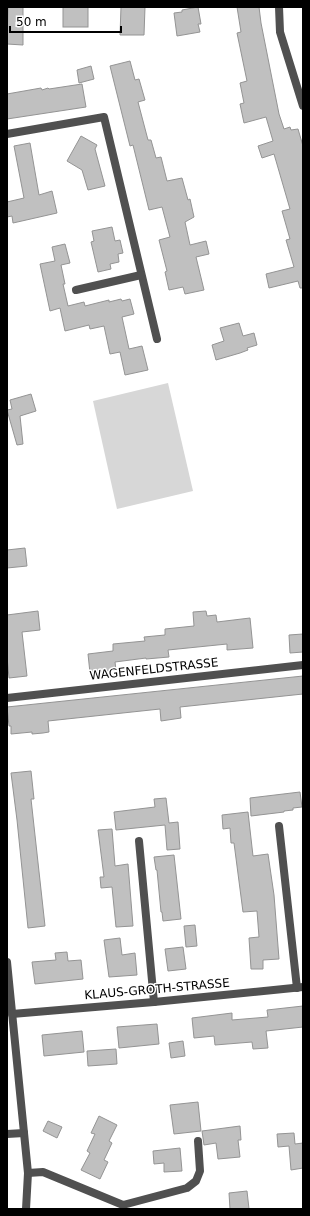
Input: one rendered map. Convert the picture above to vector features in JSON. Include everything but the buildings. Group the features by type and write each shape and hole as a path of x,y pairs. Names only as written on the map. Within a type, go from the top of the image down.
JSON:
{"street":[{"path":"279,7 280,32 303,106"},
{"path":"7,134 104,117 157,339"},
{"path":"76,290 141,276"},
{"name":"WAGENFELDSTRASSE","path":"7,698 303,665"},
{"path":"279,826 300,987"},
{"path":"139,841 154,1002"},
{"path":"7,962 28,1173 26,1209"},
{"name":"KLAUS-GROTH-STRASSE","path":"12,1014 154,1002 300,987"},
{"path":"7,1134 24,1133"},
{"path":"28,1173 42,1172 124,1207 187,1188 196,1181 200,1171 198,1141"}],"shaded area":[{"path":"168,383 193,491 117,509 93,401"}]}
